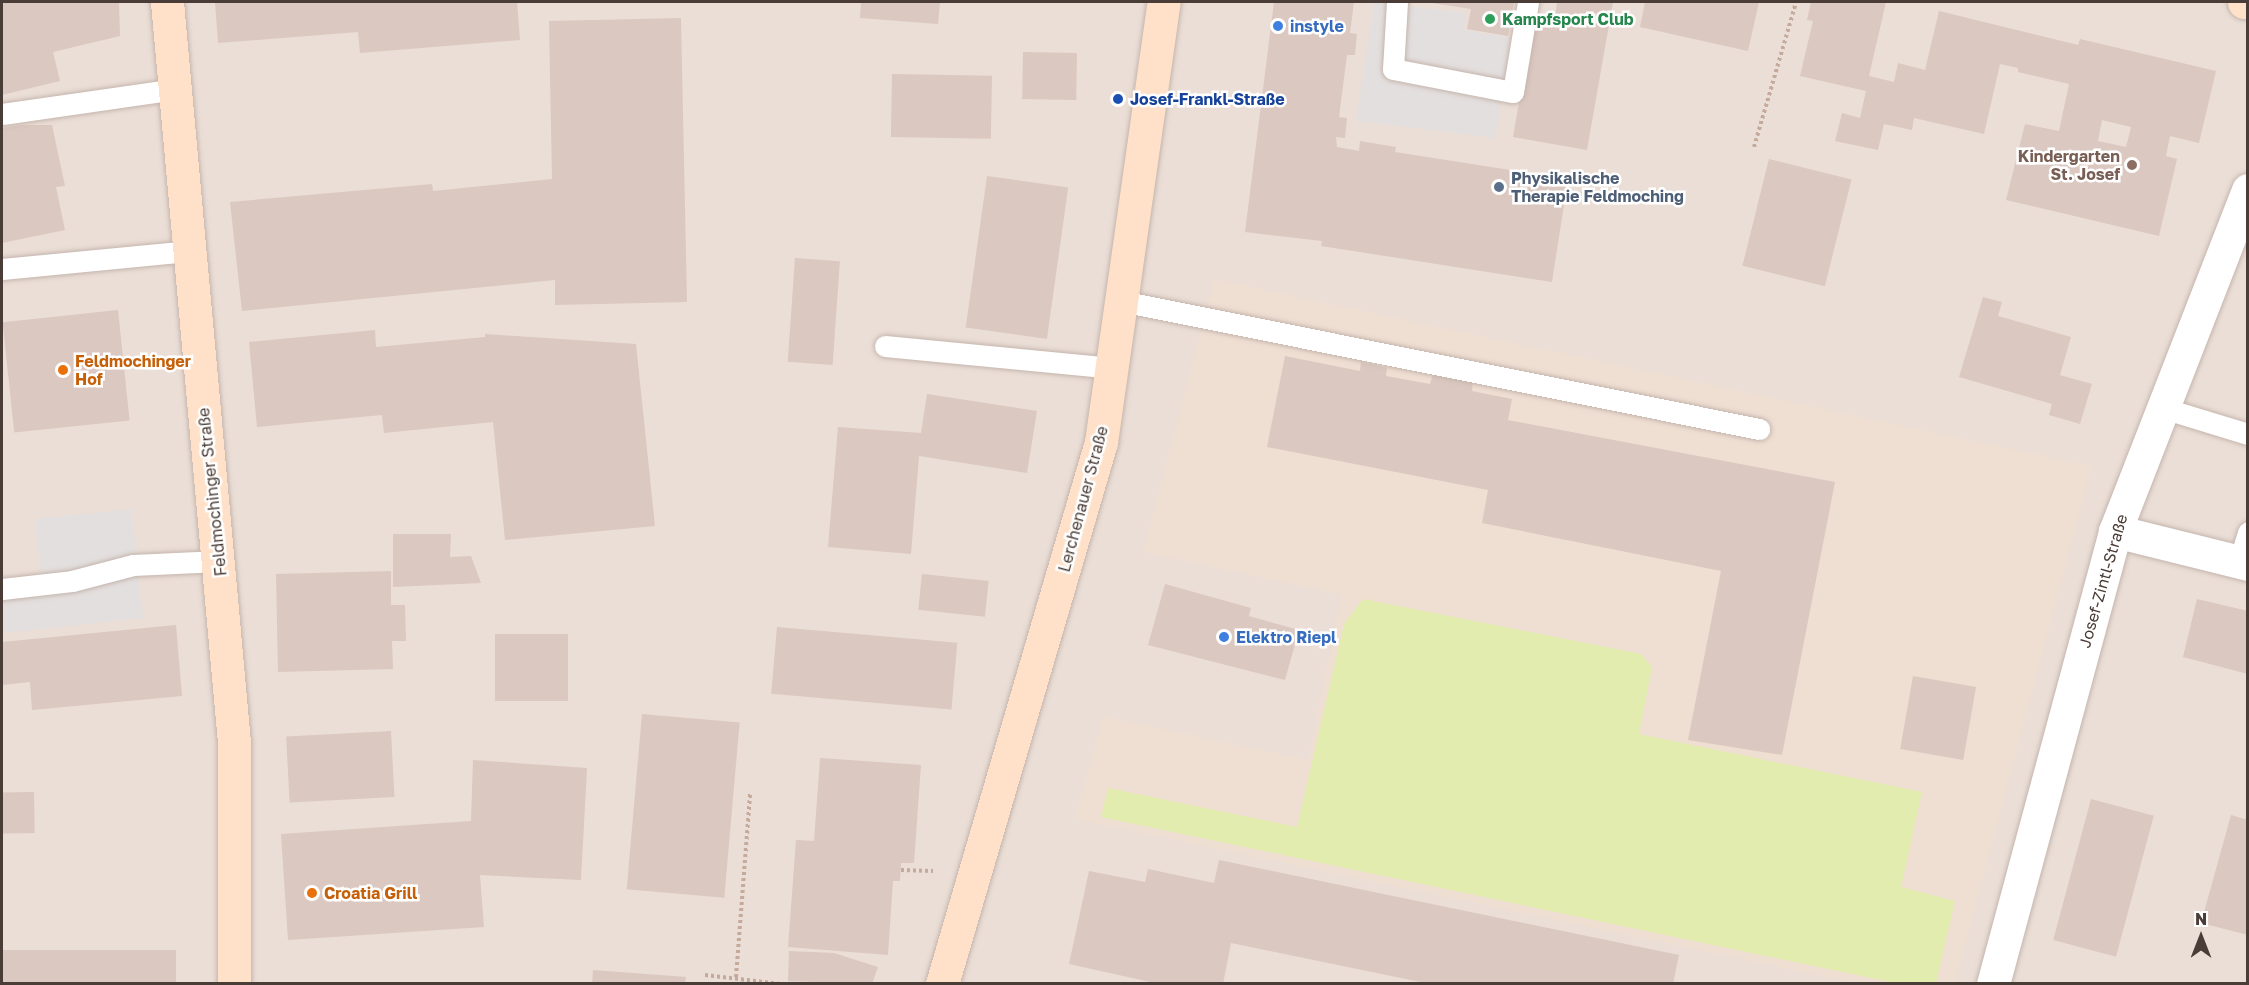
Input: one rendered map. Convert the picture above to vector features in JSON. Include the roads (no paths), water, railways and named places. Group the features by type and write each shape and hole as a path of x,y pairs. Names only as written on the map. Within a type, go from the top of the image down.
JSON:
{"main road":[{"name":"Feldmochinger Straße","path":"167,2 234,742 234,984"},
{"name":"Lerchenauer Straße","path":"942,984 1101,442 1164,2"}],"street":[{"name":"Josef-Zintl-Straße","path":"1993,984 2115,531 2247,190"},
{"path":"2115,531 2245,552"}],"lane":[{"path":"1397,2 1393,69 1513,92 1528,2"},
{"path":"2,114 175,89"},
{"path":"2,269 189,251"},
{"path":"1121,300 1759,429"},
{"path":"885,346 1112,368"},
{"path":"2163,408 2247,434"},
{"path":"2,589 72,581 133,565 219,561"}],"place":[{"name":"Kampfsport Club","path":"1490,19"},
{"name":"instyle","path":"1278,26"},
{"name":"Josef-Frankl-Straße","path":"1118,99"},
{"name":"Kindergarten St. Josef","path":"2132,165"},
{"name":"Physikalische Therapie Feldmoching","path":"1499,187"},
{"name":"Feldmochinger Hof","path":"63,370"},
{"name":"Elektro Riepl","path":"1224,637"},
{"name":"Croatia Grill","path":"312,893"}]}
